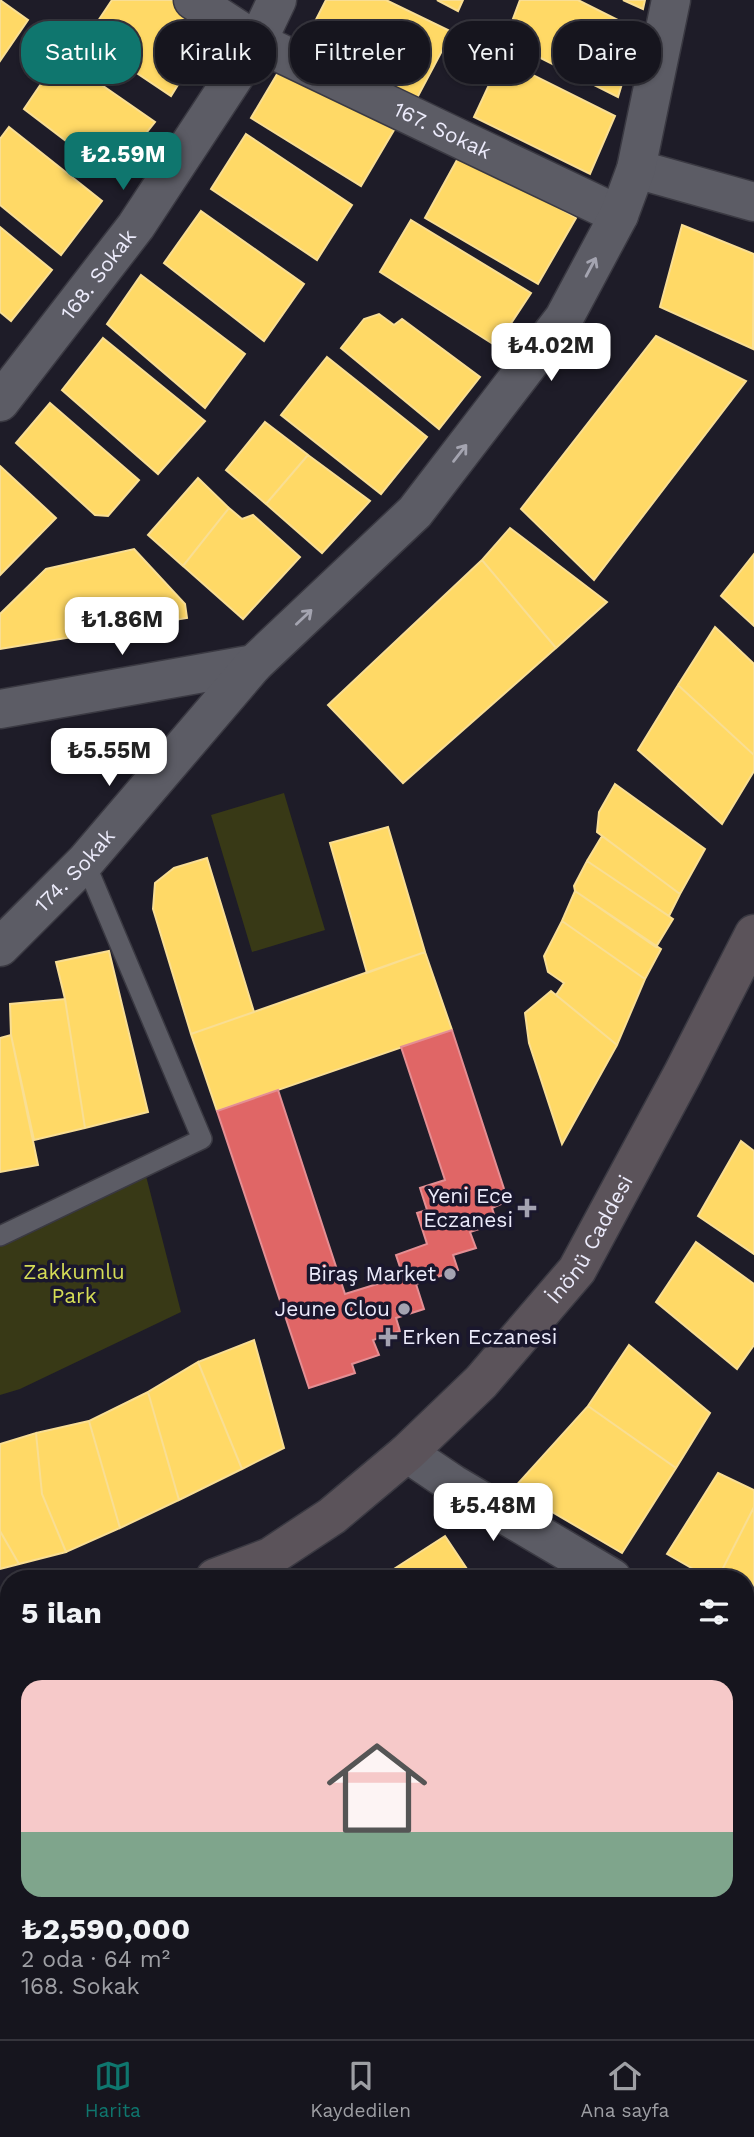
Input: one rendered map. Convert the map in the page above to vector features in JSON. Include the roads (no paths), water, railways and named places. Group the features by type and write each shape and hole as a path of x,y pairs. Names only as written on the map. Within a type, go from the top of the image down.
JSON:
{"main road":[{"name":"İnönü Caddesi","path":"262,1568 332,1516 407,1453 481,1381 577,1270 754,934"}],"street":[{"name":"167. Sokak","path":"193,0 225,21"},
{"name":"168. Sokak","path":"267,21 277,0"},
{"name":"174. Sokak","path":"0,947 85,862 254,664 415,512 564,318 619,215 635,169 671,0"},
{"name":"167. Sokak","path":"276,51 619,215"},
{"name":"168. Sokak","path":"0,402 136,226 229,84"},
{"path":"635,169 754,202"},
{"path":"0,709 254,664"},
{"path":"407,1453 453,1484 597,1570"}],"lane":[{"path":"0,1236 202,1139 85,862"}],"place":[{"name":"Yeni Ece Eczanesi","path":"527,1208"},
{"name":"Biraş Market","path":"450,1274"},
{"name":"Jeune Clou","path":"404,1309"},
{"name":"Erken Eczanesi","path":"388,1337"}],"park label":[{"name":"Zakkumlu Park","path":"74,1284"}]}
